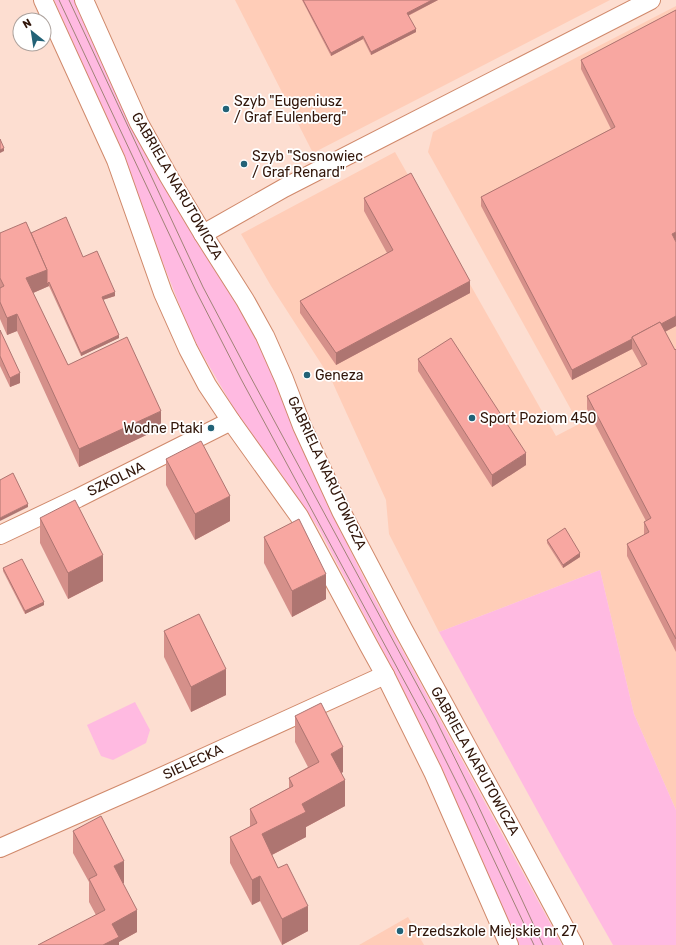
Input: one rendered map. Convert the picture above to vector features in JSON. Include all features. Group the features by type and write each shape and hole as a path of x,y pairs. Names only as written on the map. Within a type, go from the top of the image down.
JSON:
{"street":[{"path":"43,0 116,160 163,293 188,349 207,384 231,421 299,516 386,675 433,772 509,945"},
{"name":"GABRIELA NARUTOWICZA","path":"84,0 139,123 202,234 245,300 265,336 284,379 302,426 341,511 574,945"},
{"path":"202,234 284,188 651,0"},
{"name":"SZKOLNA","path":"0,535 231,421"},
{"name":"SIELECKA","path":"0,848 386,675"}],"shaded area":[{"path":"54,0 74,0 143,150 179,212 242,310 266,358 326,502 370,590 562,945 519,945 509,925 480,855 401,685 319,529 282,475 243,424 190,332 119,145"},
{"path":"235,0 610,0 313,153"},
{"path":"676,6 676,810 634,714 600,570 439,632 389,534 386,500 331,379 271,286 241,234 395,152 556,436 579,424 428,152 433,132"},
{"path":"600,570 634,714 676,810 676,945 613,945 439,632"},
{"path":"135,702 150,730 146,743 113,760 101,756 87,725"},
{"name":"Przedszkole Miejskie nr 27","path":"408,917 424,945 359,945"}],"building":[{"path":"303,0 432,0 407,13 416,29 371,52 363,36 331,53"},
{"path":"676,10 676,232 672,234 676,242 676,316 661,324 660,322 632,337 632,339 572,370 481,197 615,127 581,60"},
{"path":"0,139 4,148 0,150"},
{"path":"411,173 470,281 336,353 300,301 393,250 364,198"},
{"path":"66,217 83,257 97,251 115,292 102,297 119,335 81,353 49,282 47,284 47,270 31,233"},
{"path":"26,222 47,270 26,278 68,365 127,337 161,411 79,449 17,314 7,318 0,302 0,288 4,286 0,278 0,233"},
{"path":"660,322 675,350 676,349 676,639 627,544 649,532 644,522 651,518 587,396 647,364 632,337"},
{"path":"0,330 20,373 10,378 0,356"},
{"name":"Sport Poziom 450","path":"451,338 526,453 492,475 418,359"},
{"path":"201,441 230,496 195,514 166,459"},
{"path":"13,473 28,504 0,518 0,480"},
{"path":"75,500 103,555 68,573 40,518"},
{"path":"299,519 326,574 292,591 264,537"},
{"path":"565,528 580,553 563,565 547,540"},
{"path":"22,559 44,602 25,611 3,568"},
{"path":"199,614 226,669 191,687 164,631"},
{"path":"321,703 343,747 331,754 345,780 302,804 306,812 262,834 278,868 287,864 308,906 282,919 260,876 252,880 230,837 257,823 250,809 293,786 289,778 319,762 295,716"},
{"path":"101,816 124,861 114,866 137,910 112,924 119,937 103,945 38,945 105,910 89,879 97,875 73,831"}],"tram line":[{"path":"59,0 196,291 241,379 427,723 468,805 534,945"},
{"path":"69,0 203,287 435,718 476,801 543,945"}],"place":[{"name":"Szyb \"Eugeniusz / Graf Eulenberg\"","path":"226,109"},
{"name":"Szyb \"Sosnowiec / Graf Renard\"","path":"244,164"},
{"name":"Geneza","path":"307,375"},
{"name":"Sport Poziom 450","path":"472,418"},
{"name":"Wodne Ptaki","path":"211,428"},
{"name":"Przedszkole Miejskie nr 27","path":"400,931"}]}
